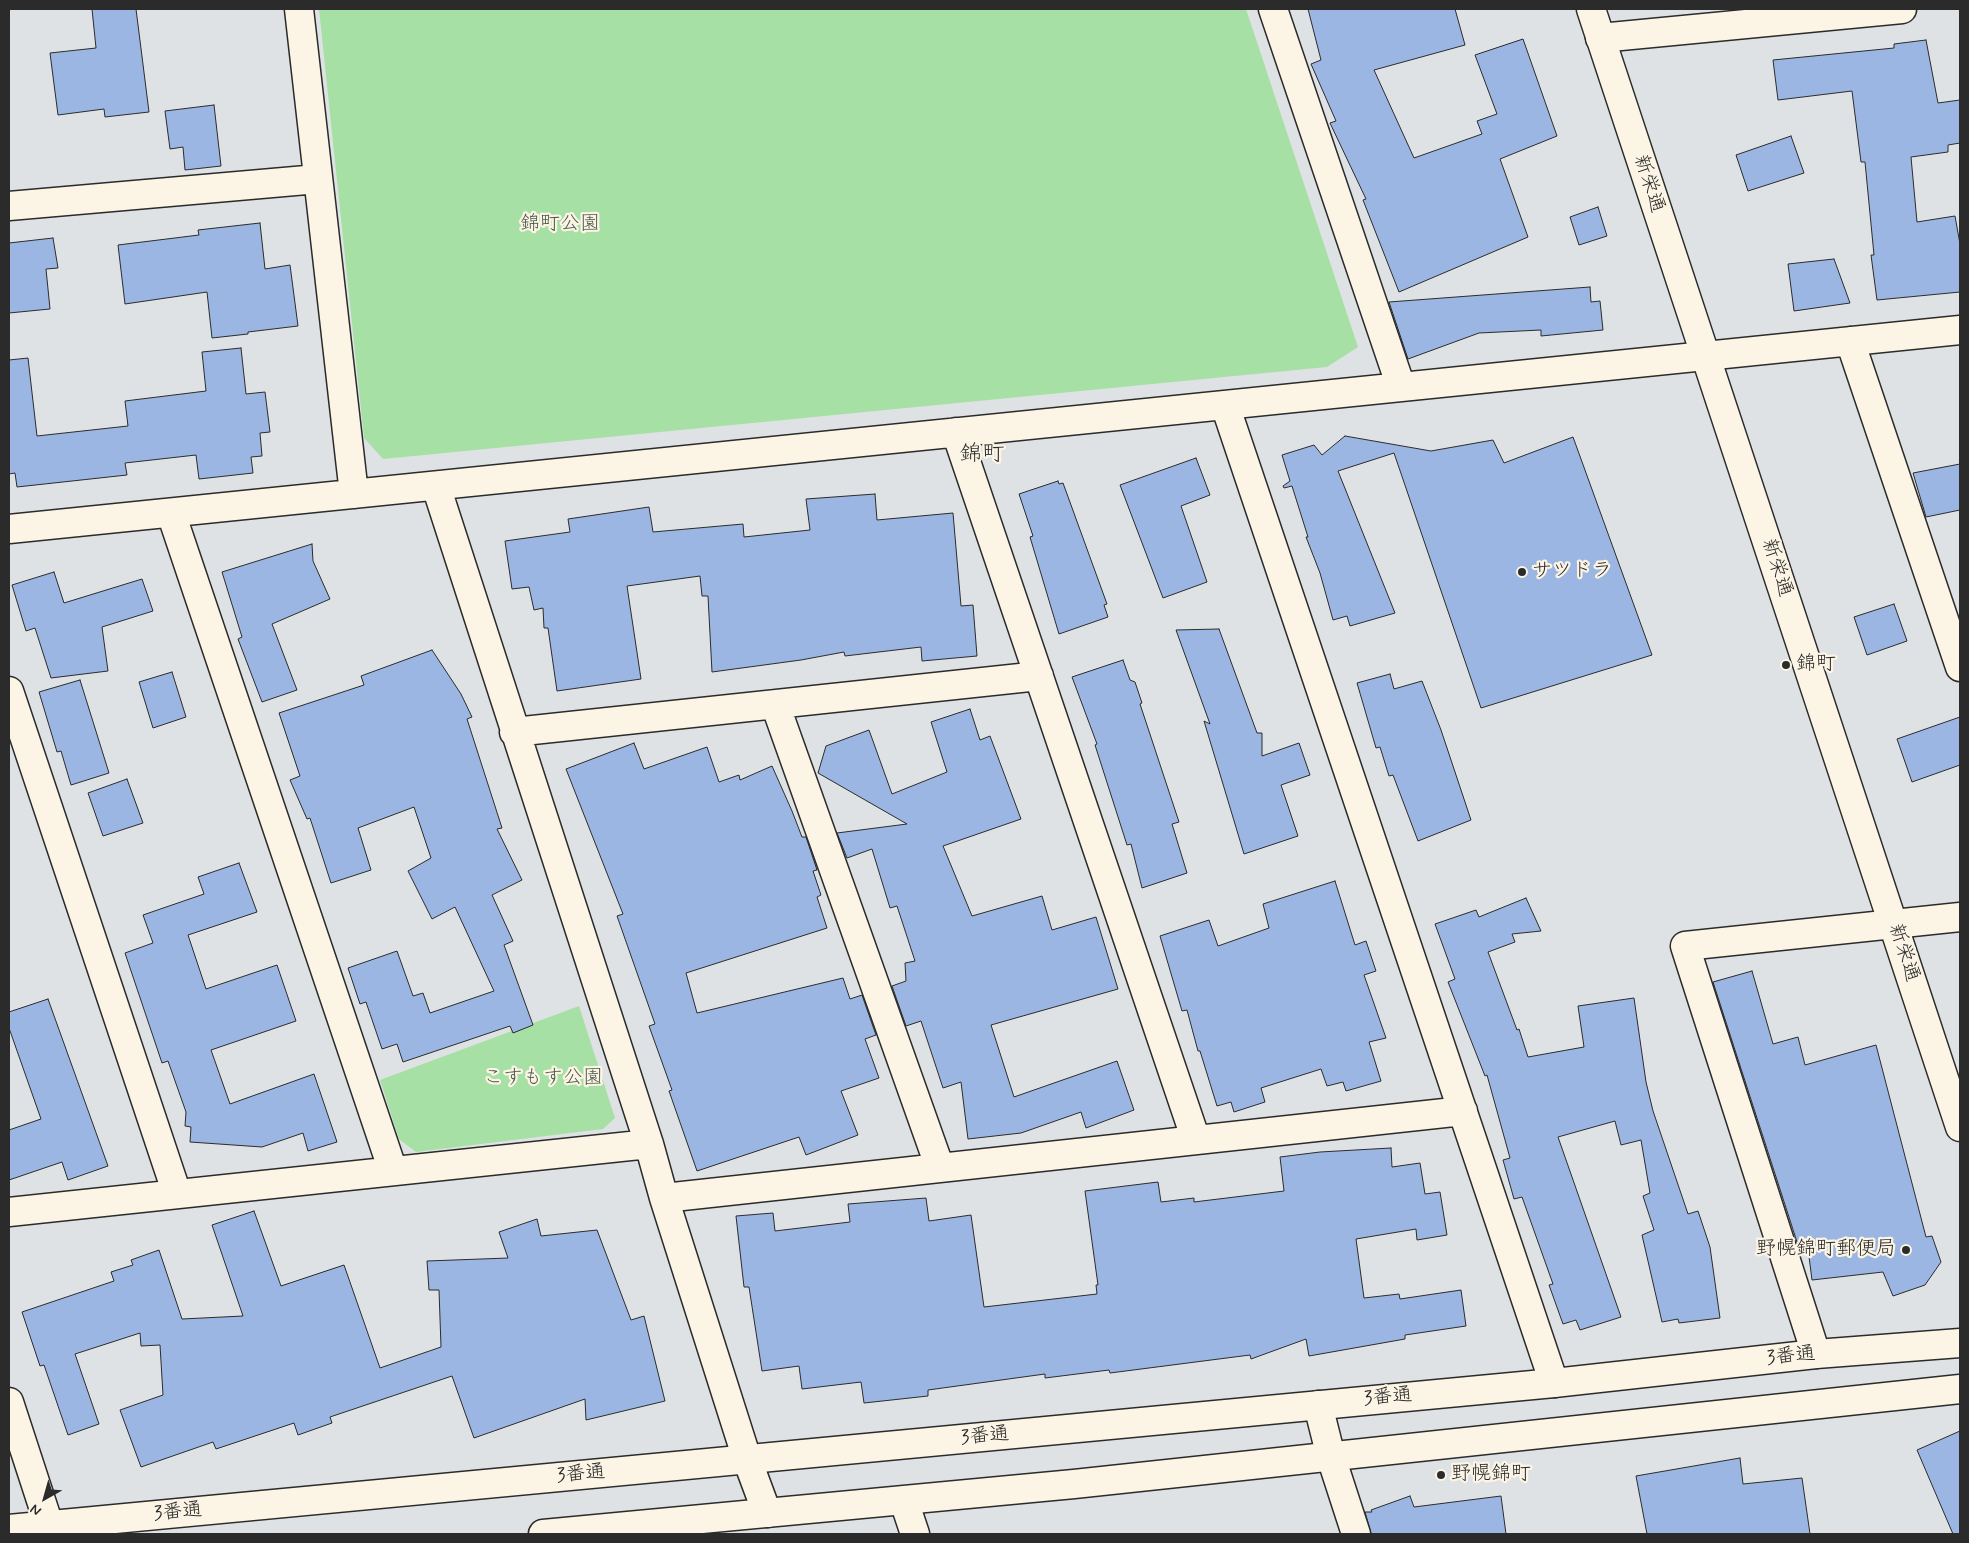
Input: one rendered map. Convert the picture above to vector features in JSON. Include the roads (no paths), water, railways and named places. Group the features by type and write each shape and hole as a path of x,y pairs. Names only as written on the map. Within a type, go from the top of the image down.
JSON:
{"street":[{"path":"299,9 354,494"},
{"path":"1273,9 1401,387"},
{"name":"新栄通","path":"1591,9 1960,1128"},
{"path":"1600,38 1902,9"},
{"path":"9,206 318,179"},
{"path":"9,530 1960,330"},
{"path":"1850,341 1960,668"},
{"path":"1225,405 1554,1382"},
{"path":"956,432 1196,1140"},
{"path":"436,486 514,732 649,1144 664,1198 747,1459 768,1513"},
{"path":"171,513 393,1171"},
{"path":"514,732 1039,676"},
{"path":"9,691 177,1194"},
{"path":"775,704 940,1168"},
{"path":"1816,1354 1685,946 1960,917"},
{"path":"664,1198 1463,1111"},
{"path":"9,1212 649,1144"},
{"name":"3番通","path":"9,1529 50,1530 747,1459 1554,1382 1816,1354 1960,1343"},
{"path":"543,1534 904,1501 1960,1390"},
{"path":"9,1402 50,1530"},
{"path":"1318,1405 1331,1457 1356,1534"},
{"path":"904,1501 915,1534"}],"place":[{"name":"サツドラ","path":"1522,572"},
{"name":"錦町","path":"1786,665"},
{"name":"野幌錦町郵便局","path":"1906,1250"},
{"name":"野幌錦町","path":"1441,1475"}],"district":[{"name":"錦町","path":"982,455"}],"park label":[{"name":"錦町公園","path":"560,225"},
{"name":"こすもす公園","path":"543,1079"}]}
